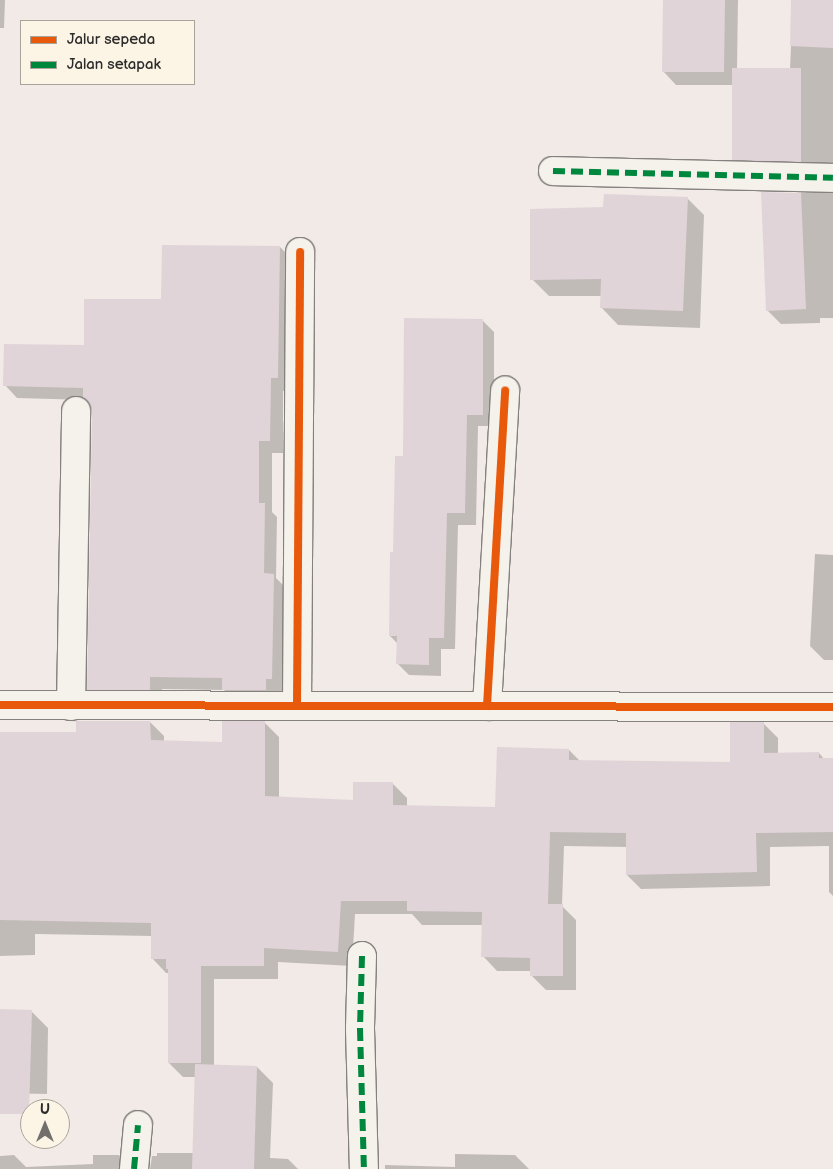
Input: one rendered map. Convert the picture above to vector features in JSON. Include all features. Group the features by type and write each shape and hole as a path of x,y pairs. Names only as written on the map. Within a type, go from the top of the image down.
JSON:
{"street":[{"path":"553,171 833,178"},
{"path":"297,705 300,252"},
{"path":"487,706 505,391"},
{"path":"71,706 76,410"},
{"path":"0,706 833,707"},
{"path":"362,956 360,1030 364,1169"},
{"path":"134,1169 138,1125"}],"building":[{"path":"663,0 725,0 724,72 662,72"},
{"path":"791,0 833,0 833,48 790,46"},
{"path":"732,68 801,68 801,162 732,160"},
{"path":"761,192 801,193 806,309 766,311"},
{"path":"604,194 688,197 683,311 600,308 601,279 530,280 530,209 603,207"},
{"path":"162,245 280,246 278,378 271,378 270,441 259,441 259,503 265,503 264,573 274,574 272,679 266,679 266,690 222,690 222,678 150,677 150,690 87,690 92,411 90,404 83,397 83,388 3,386 4,344 84,345 84,299 161,299"},
{"path":"404,318 483,319 483,415 467,415 465,513 447,513 444,638 429,638 429,665 396,664 397,636 389,636 390,552 393,552 395,456 403,456"},
{"path":"76,721 150,721 151,740 222,742 222,721 265,721 265,796 353,800 353,782 393,782 393,805 495,807 497,747 569,749 569,760 730,762 730,722 764,722 764,753 819,752 819,758 833,758 833,832 756,833 757,872 626,875 626,833 550,832 548,904 563,904 563,976 530,976 530,958 481,957 482,912 407,911 407,901 341,901 338,952 264,948 264,966 201,966 201,1063 168,1063 168,969 166,969 166,959 151,959 151,923 0,920 0,732 76,732"},
{"path":"0,1009 32,1010 29,1099 20,1099 20,1114 0,1114"},
{"path":"195,1064 257,1066 254,1169 192,1169"}],"marked path":[{"path":"553,171 833,178"},
{"path":"362,956 360,1029 364,1169"},
{"path":"134,1169 138,1125"}],"cycle path":[{"path":"297,705 300,252"},
{"path":"487,706 505,391"},
{"path":"0,705 833,707"}]}
